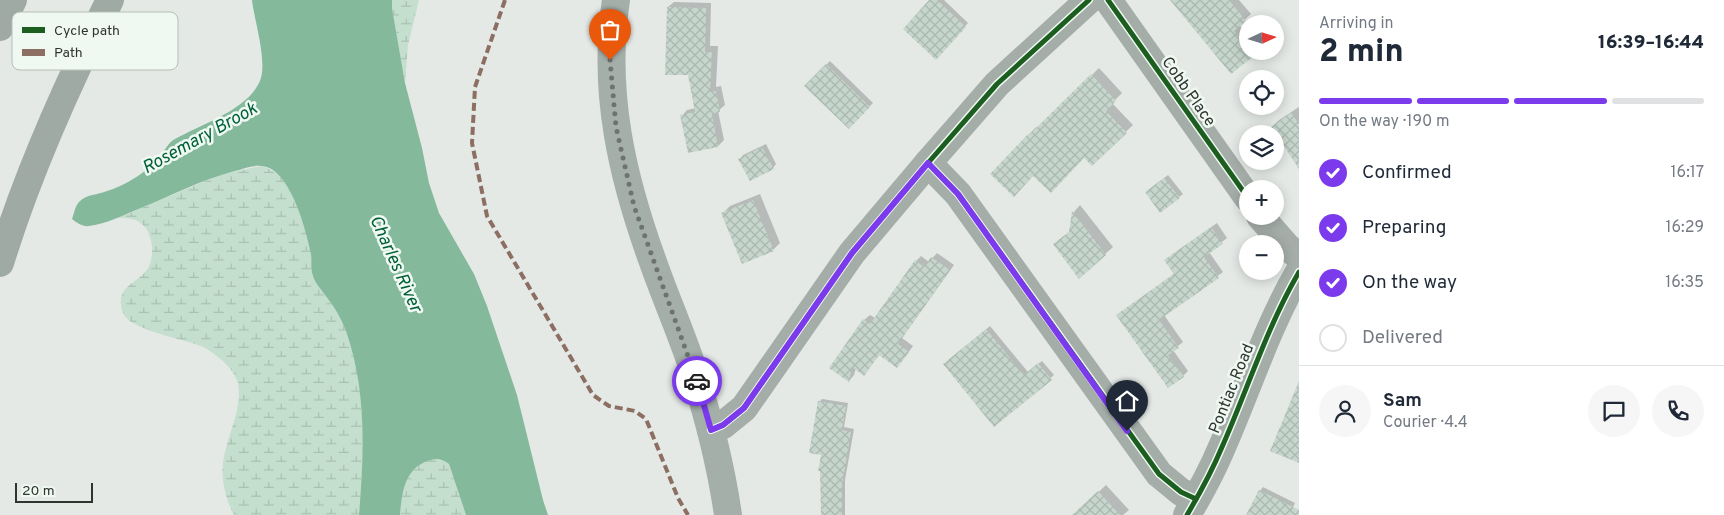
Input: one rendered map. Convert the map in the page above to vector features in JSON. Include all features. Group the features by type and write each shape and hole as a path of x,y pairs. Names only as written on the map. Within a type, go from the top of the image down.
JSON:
{"highway":[{"path":"0,27 13,0"},
{"path":"104,12 110,0"},
{"path":"0,263 20,205 76,70"}],"main road":[{"path":"616,0 610,60 613,106 620,150 634,206 694,372 718,458 728,515"}],"street":[{"path":"711,430 723,425 744,408 852,253 928,163 998,84 1089,0"},
{"name":"Cobb Place","path":"1108,0 1239,185"},
{"path":"928,163 958,194 1158,474 1181,492 1191,507"},
{"path":"1267,225 1276,236 1299,256"},
{"name":"Pontiac Road","path":"1191,507 1222,447 1271,326 1299,272"}],"green space":[{"path":"392,0 419,0 408,45 405,83 392,8"},
{"path":"261,166 279,175 291,193 300,213 306,235 311,254 313,276 340,317 353,354 358,376 363,422 359,515 234,515 225,490 223,477 225,454 235,419 239,396 233,372 225,363 205,348 146,329 127,319 123,313 121,296 128,286 148,268 152,257 152,245 149,234 140,223 131,219 118,218 219,175"},
{"path":"435,458 442,459 449,464 466,515 400,515 403,491 409,473 418,465"}],"water":[{"path":"252,0 392,0 405,83 429,183 439,213 474,274 487,306 517,395 548,515 466,515 449,464 436,459 419,465 409,476 403,491 400,515 359,515 363,445 361,399 353,354 340,317 314,279 309,243 295,201 280,177 271,169 254,166 222,175 101,224 85,226 72,219 76,206 82,199 115,188 137,177 153,164 173,140 222,116 252,93 262,75 262,54"}],"building":[{"path":"929,0 937,0 966,27 936,60 903,29"},
{"path":"1170,0 1229,0 1241,15 1239,15 1239,27 1234,31 1239,37 1239,60 1249,60 1231,74"},
{"path":"667,7 706,8 705,52 712,52 710,92 716,91 720,112 712,114 718,147 688,153 680,115 695,112 688,75 665,75"},
{"path":"826,64 870,107 849,129 804,86"},
{"path":"1091,74 1116,101 1106,111 1127,133 1092,166 1084,158 1051,193 1033,176 1014,197 990,174 1028,134"},
{"path":"1291,113 1299,124 1299,169 1284,146 1284,125 1274,125"},
{"path":"762,147 774,169 750,181 738,159"},
{"path":"1164,178 1180,198 1160,213 1145,192"},
{"path":"753,200 774,251 742,264 721,213"},
{"path":"1072,211 1106,255 1079,279 1053,244 1069,232"},
{"path":"1211,227 1223,244 1204,257 1219,278 1159,320 1179,348 1168,355 1184,377 1168,388 1116,315 1174,274 1164,260"},
{"path":"931,257 950,270 898,344 909,352 897,368 879,355 864,376 852,367 849,382 829,368 863,319 870,324 915,260 924,267"},
{"path":"986,329 1024,375 1038,363 1052,380 994,427 943,364"},
{"path":"1299,381 1299,463 1270,451"},
{"path":"818,401 846,406 842,430 851,432 842,485 842,515 821,515 820,471 818,471 821,455 809,453"},
{"path":"1259,490 1299,510 1299,515 1246,515"},
{"path":"1098,491 1120,515 1072,515"}],"marked path":[{"path":"505,0 475,87 472,143 487,216 593,395 609,406 635,411 646,419 678,498 688,515"}],"cycle path":[{"path":"711,430 723,425 744,408 852,253 997,84 1089,0"},
{"path":"1108,0 1239,185"},
{"path":"928,163 958,194 1159,474 1181,492 1196,499"},
{"path":"1187,515 1214,465 1267,336 1299,272"}],"way so far":[{"path":"610,60 616,127 626,178 653,262 697,381"}],"route":[{"path":"697,381 711,430 734,418 752,398 852,253 928,163 958,194 1127,431"}],"water label":[{"name":"Rosemary Brook","path":"200,139"},
{"name":"Charles River","path":"395,264"}]}
